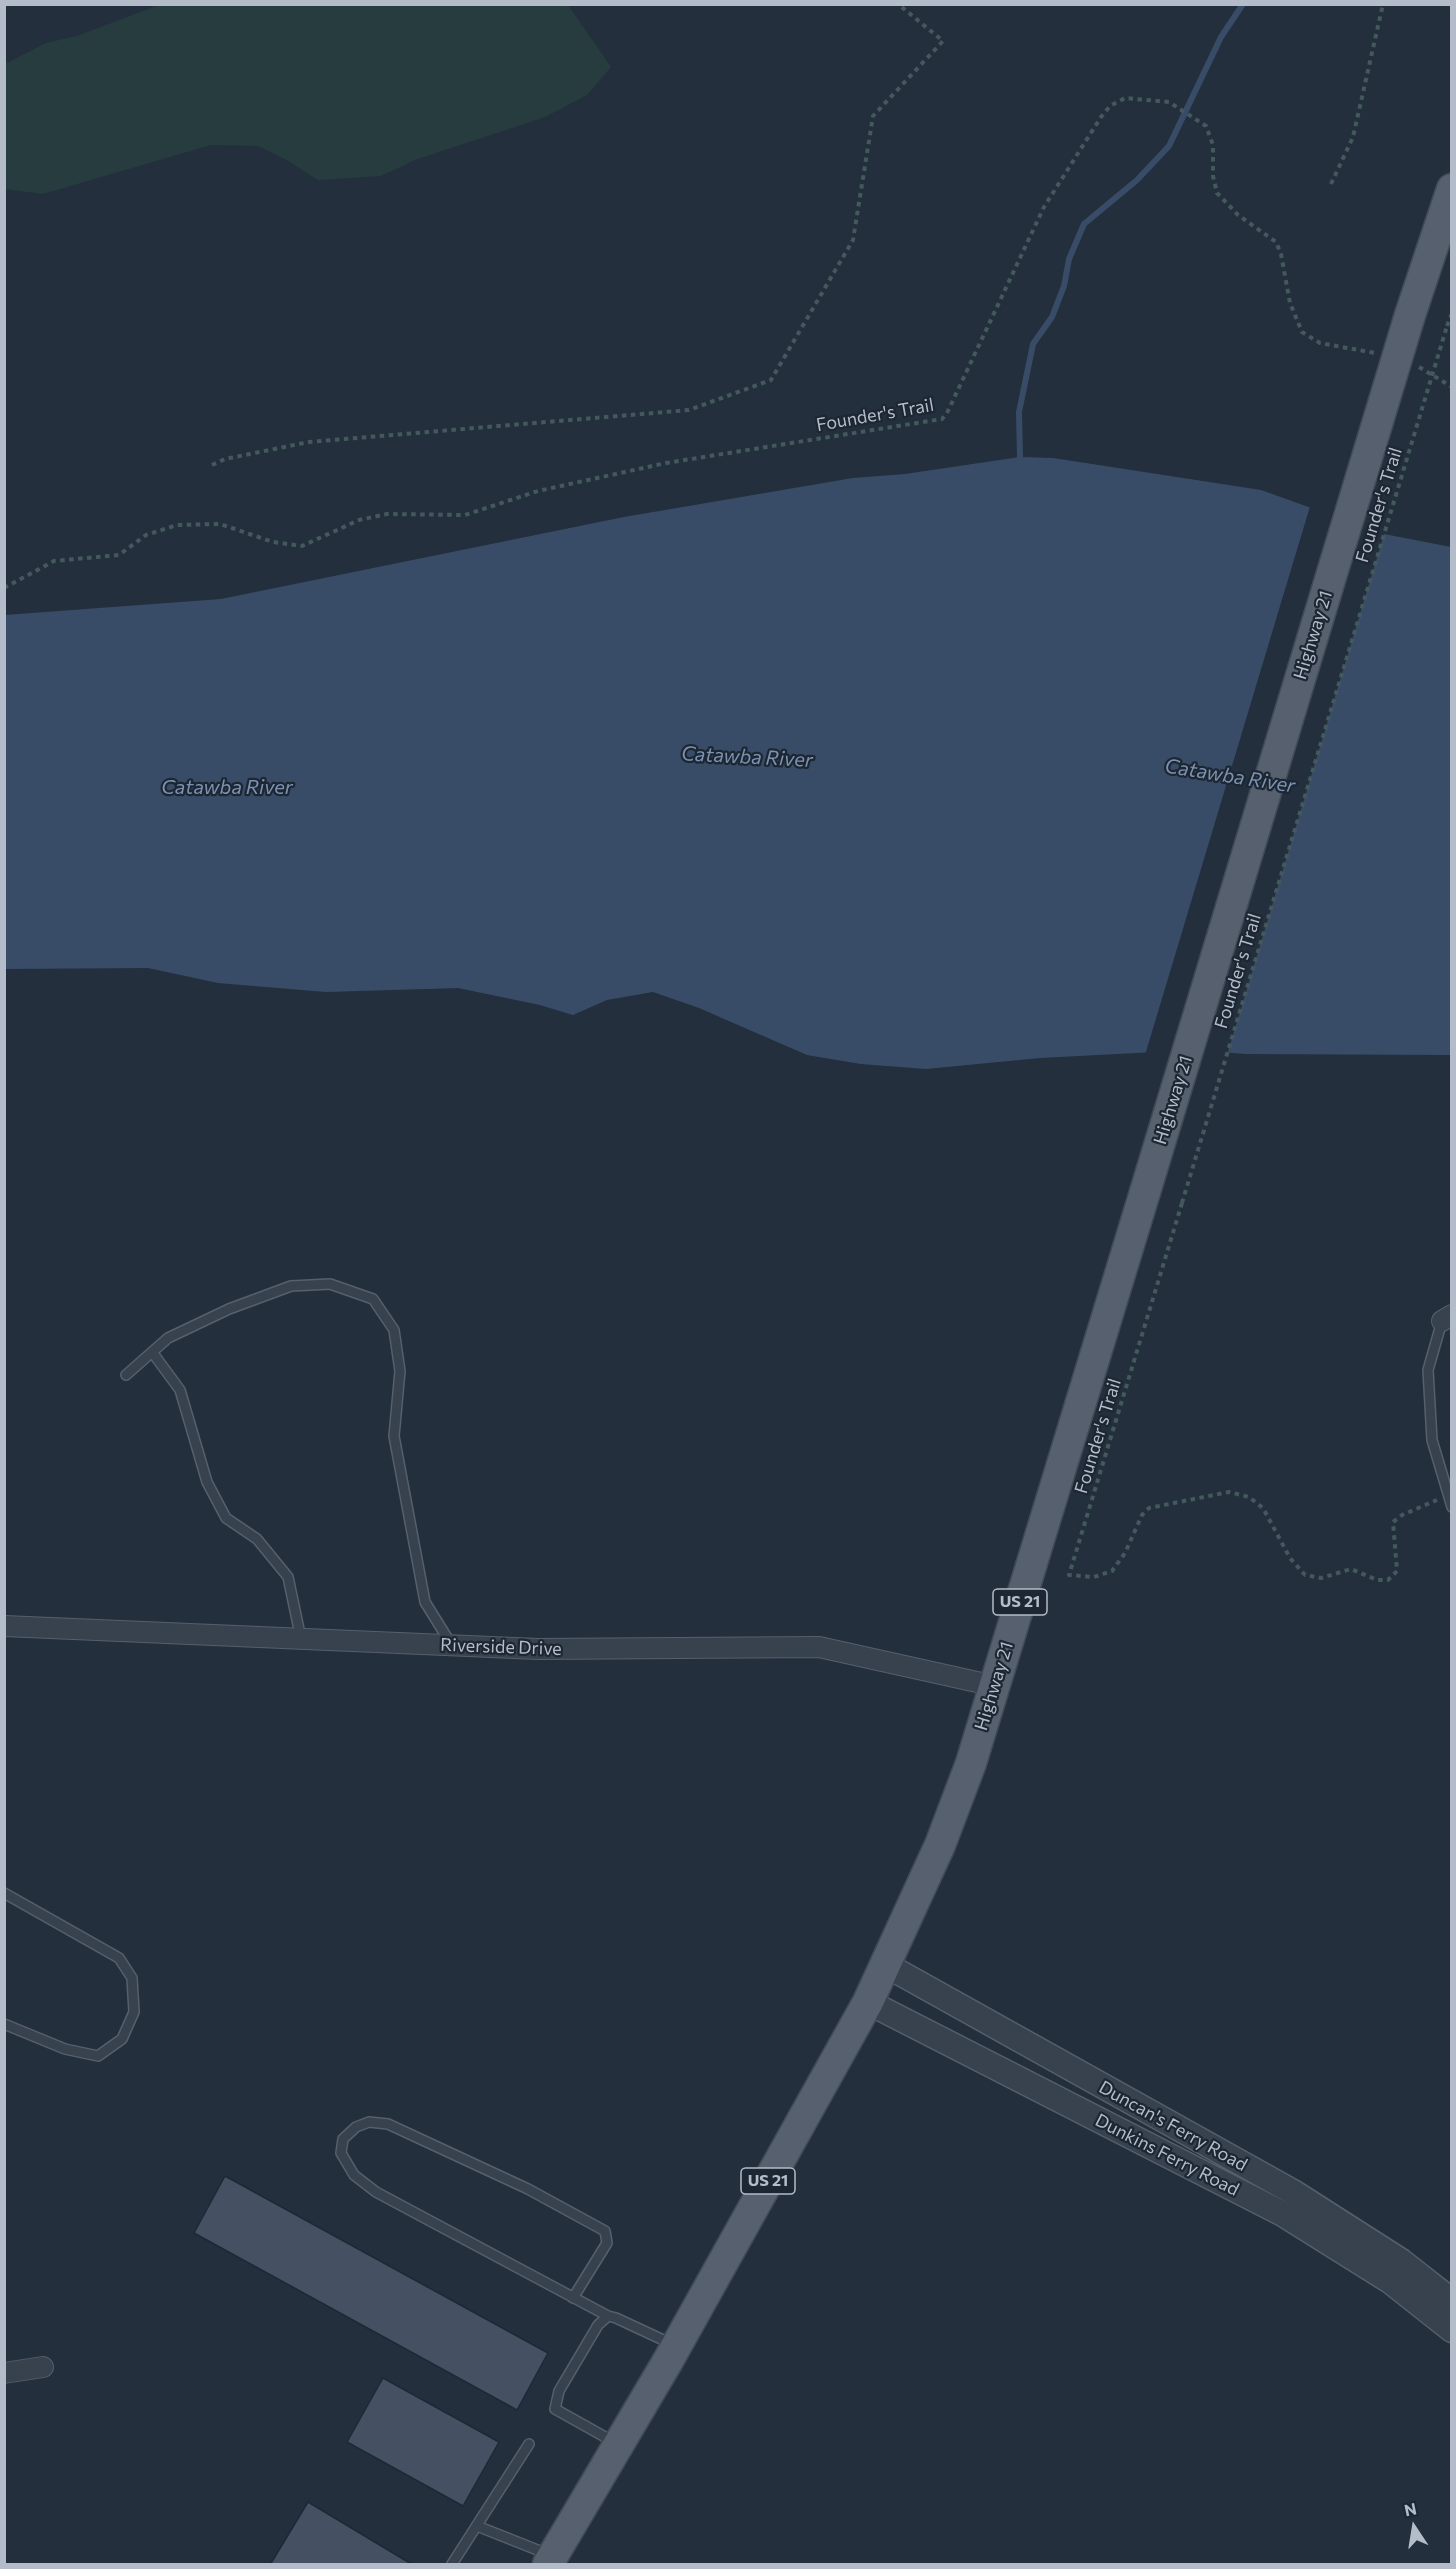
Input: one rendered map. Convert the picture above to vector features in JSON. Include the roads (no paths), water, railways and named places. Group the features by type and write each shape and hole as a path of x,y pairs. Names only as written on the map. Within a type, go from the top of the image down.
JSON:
{"main road":[{"name":"Highway 21","path":"868,2002 956,1806 995,1686 1410,315 1452,189"},
{"name":"US 21","path":"551,2560 675,2346 868,2002"}],"street":[{"name":"Riverside Drive","path":"4,1626 538,1649 819,1647 995,1686"},
{"name":"Duncan's Ferry Road","path":"886,1965 1293,2192 1401,2261 1452,2301"},
{"name":"Dunkins Ferry Road","path":"868,2002 1283,2214 1390,2281 1452,2330"},
{"path":"4,2373 43,2367"}],"lane":[{"path":"126,1375 168,1338 229,1309 291,1286 330,1284 373,1299 394,1330 400,1371 394,1436 425,1602 452,1645"},
{"path":"1447,1318 1428,1370 1432,1440 1452,1507"},
{"path":"152,1352 180,1389 207,1482 226,1518 257,1539 288,1577 301,1639"},
{"path":"4,1893 119,1958 132,1978 134,2012 122,2039 98,2056 65,2049 4,2024"},
{"path":"573,2298 607,2243 604,2231 528,2189 388,2124 369,2121 356,2127 343,2139 341,2153 354,2175 376,2192 573,2298 675,2346"},
{"path":"608,2316 598,2325 559,2391 555,2409 618,2445"},
{"path":"452,2565 529,2444"},
{"path":"477,2526 551,2560"}],"water":[{"name":"Catawba River","path":"1020,457 1053,458 1261,490 1384,534 1451,547 1451,1055 1246,1054 1194,1050 1040,1058 926,1069 861,1064 807,1055 699,1008 653,992 607,1000 573,1015 540,1005 458,988 326,992 218,983 148,968 5,969 5,615 221,599 624,517 853,478 905,474"}],"waterway":[{"path":"1020,457 1019,412 1033,344 1052,317 1064,286 1069,259 1084,224 1137,180 1169,146 1221,37 1243,4"}]}
